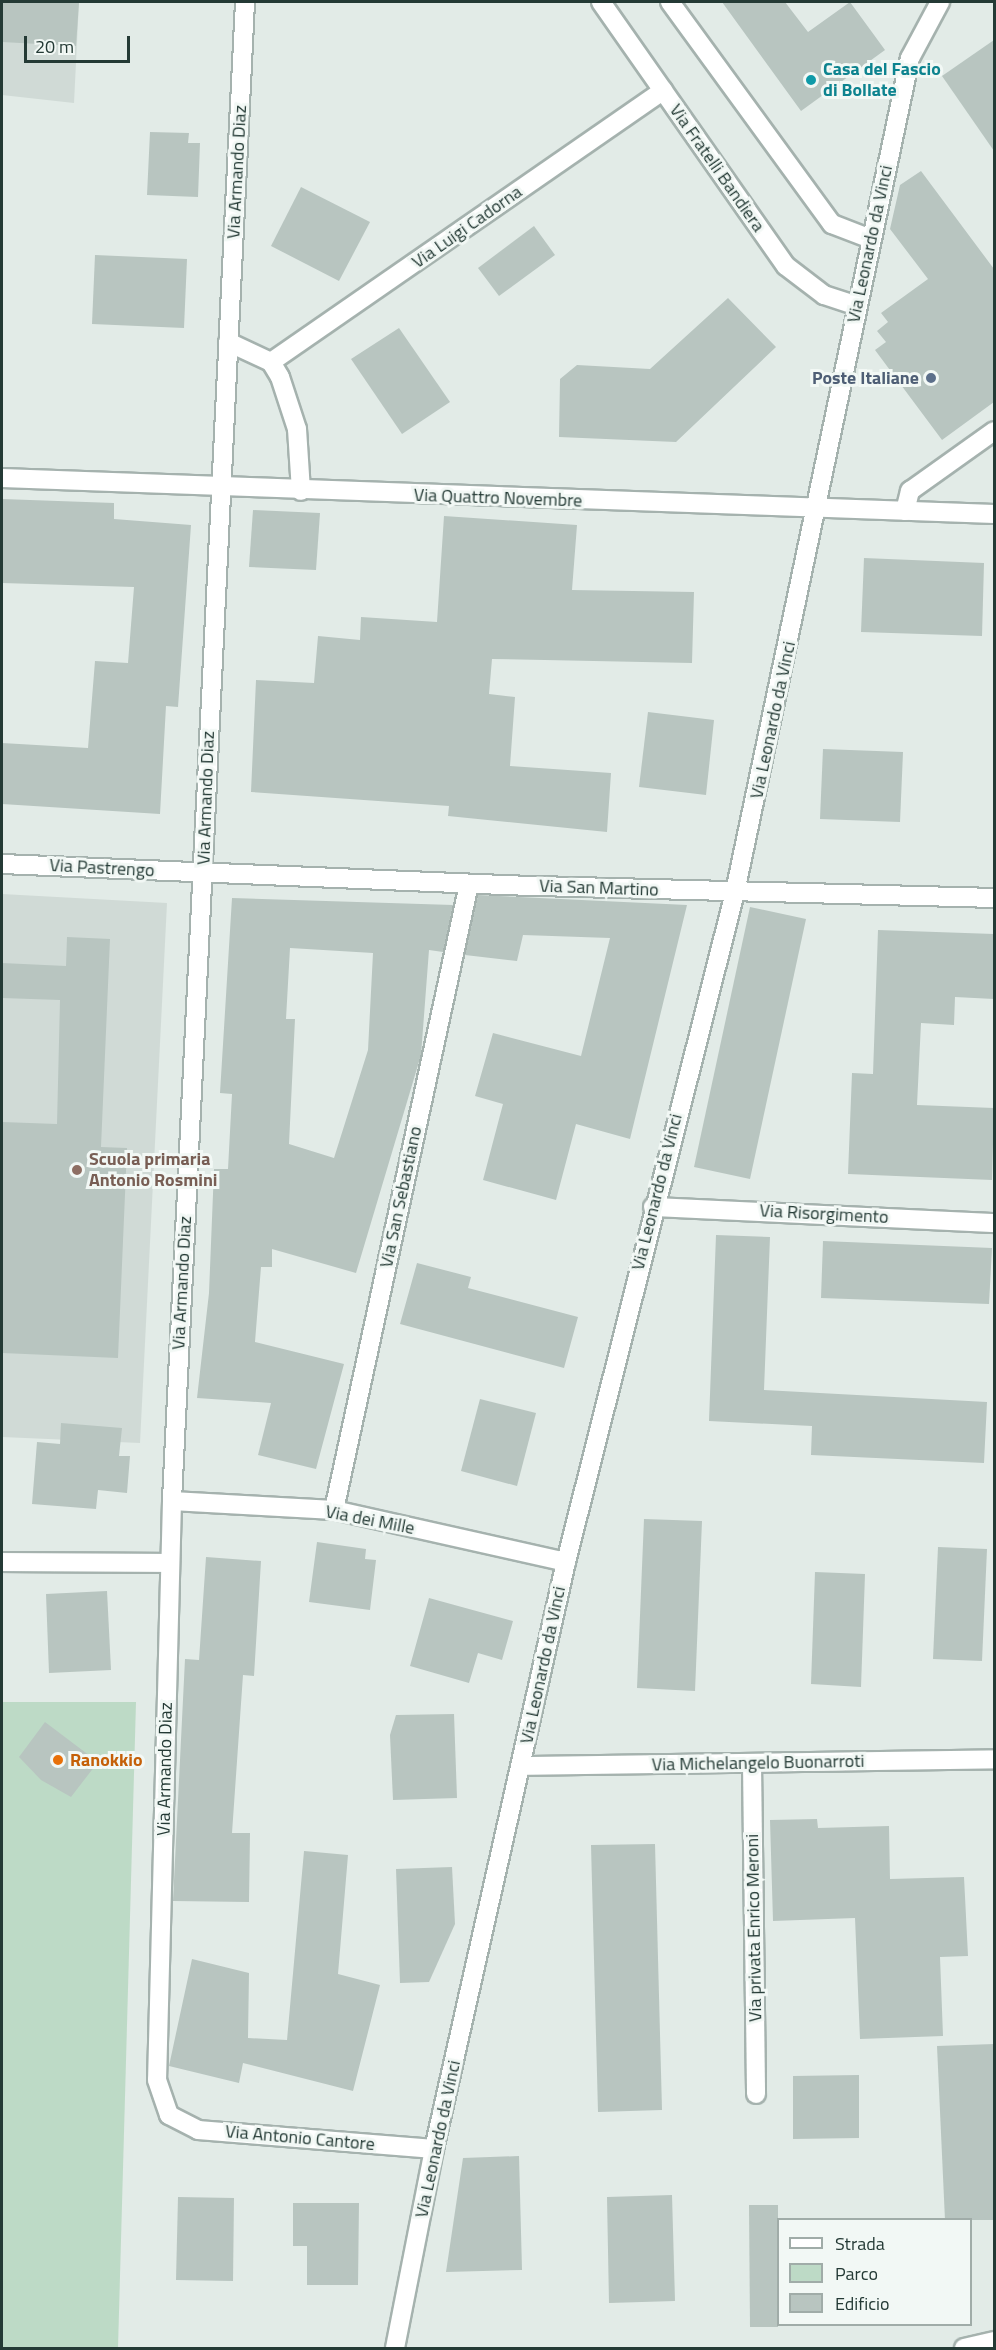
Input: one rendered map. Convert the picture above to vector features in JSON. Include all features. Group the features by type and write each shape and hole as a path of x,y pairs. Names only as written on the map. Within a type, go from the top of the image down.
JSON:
{"street":[{"name":"Via Armando Diaz","path":"169,2115 157,2080 172,1501 203,873 219,486 245,2"},
{"name":"Via Fratelli Bandiera","path":"601,2 786,267 824,295 856,306"},
{"path":"670,2 832,224 871,239"},
{"name":"Via Leonardo da Vinci","path":"395,2349 435,2149 566,1562 653,1207 735,892 818,508 856,306 918,36 940,2"},
{"name":"Via Luigi Cadorna","path":"271,362 663,91"},
{"path":"228,342 271,362 294,415 301,491"},
{"path":"905,511 910,491 994,431"},
{"name":"Via Quattro Novembre","path":"2,478 301,491 994,514"},
{"name":"Via Pastrengo","path":"2,864 203,873"},
{"name":"Via San Martino","path":"203,873 469,884 994,898"},
{"name":"Via San Sebastiano","path":"334,1510 469,884"},
{"name":"Via Risorgimento","path":"653,1207 994,1223"},
{"name":"Via dei Mille","path":"172,1501 334,1510 566,1562"},
{"path":"2,1562 170,1563"},
{"name":"Via Michelangelo Buonarroti","path":"521,1766 994,1759"},
{"name":"Via privata Enrico Meroni","path":"752,1763 756,2094"},
{"name":"Via Antonio Cantore","path":"169,2115 198,2130 435,2149"},
{"path":"964,2349 994,2341"}],"shaded area":[{"path":"2,2 79,2 74,103 2,95"},
{"name":"Scuola primaria Antonio Rosmini","path":"2,894 167,903 140,1443 2,1437"}],"green space":[{"path":"2,1702 136,1702 118,2348 2,2348"}],"building":[{"path":"2,2 79,2 76,46 2,42"},
{"name":"Casa del Fascio di Bollate","path":"722,2 785,2 808,32 850,2 885,50 801,111"},
{"path":"994,40 994,151 942,76"},
{"path":"150,132 189,133 188,143 200,143 198,197 147,195"},
{"path":"921,171 994,269 994,402 942,440 875,350 886,342 877,331 888,322 881,313 928,279 890,229 900,185"},
{"path":"301,187 370,222 339,281 271,246"},
{"path":"534,226 555,255 499,296 478,268"},
{"path":"95,255 187,259 184,328 92,324"},
{"path":"728,298 776,347 676,442 559,437 560,379 577,365 650,369"},
{"path":"399,328 450,402 402,434 351,359"},
{"path":"2,499 114,503 114,519 191,525 178,707 166,706 160,814 2,804 2,743 88,748 95,661 128,663 134,587 2,583"},
{"path":"253,510 320,513 316,570 249,567"},
{"path":"444,516 577,525 572,590 694,592 692,663 492,659 489,694 515,697 510,766 611,773 607,832 448,816 449,806 251,792 256,680 314,683 318,636 360,640 361,617 437,622"},
{"path":"864,558 984,563 982,636 861,632"},
{"path":"648,712 714,720 706,795 639,787"},
{"path":"823,749 903,752 900,822 820,819"},
{"path":"478,895 687,905 630,1139 576,1124 556,1200 483,1180 503,1104 475,1096 493,1033 581,1056 610,938 523,935 517,961 465,955"},
{"path":"232,898 453,905 443,952 429,950 421,1055 356,1273 272,1249 272,1267 261,1267 255,1342 344,1364 316,1469 258,1455 271,1403 197,1398 209,1293 214,1169 228,1169 232,1094 220,1093","holes":["290,948 373,953 368,1050 334,1158 289,1144 295,1019 286,1019"]},
{"path":"750,907 806,919 750,1179 694,1167"},
{"path":"878,930 994,934 994,999 955,997 954,1025 921,1023 917,1105 994,1108 992,1180 848,1174 852,1073 873,1074"},
{"path":"67,937 110,939 101,1147 127,1148 118,1358 2,1353 2,1122 57,1124 60,1000 2,998 2,963 66,966"},
{"path":"716,1235 770,1237 764,1390 987,1402 984,1463 811,1455 812,1426 709,1421"},
{"path":"823,1241 992,1248 989,1304 821,1298"},
{"path":"417,1263 471,1277 468,1288 578,1317 564,1368 400,1324"},
{"path":"480,1399 536,1413 517,1486 461,1471"},
{"path":"61,1423 122,1428 119,1456 130,1456 127,1493 98,1490 96,1509 32,1504 37,1442 60,1444"},
{"path":"644,1519 702,1521 695,1691 637,1688"},
{"path":"317,1542 366,1549 365,1559 376,1560 370,1610 309,1602"},
{"path":"938,1547 987,1549 982,1661 933,1659"},
{"path":"206,1557 261,1561 254,1676 243,1675 232,1833 250,1833 249,1902 173,1901 185,1659 199,1660"},
{"path":"815,1572 865,1574 861,1687 811,1684"},
{"path":"107,1591 111,1670 49,1673 46,1594"},
{"path":"429,1598 513,1621 502,1660 478,1653 469,1683 410,1666"},
{"path":"454,1714 457,1798 393,1800 390,1735 396,1715"},
{"name":"Ranokkio","path":"45,1722 98,1762 71,1797 41,1780 19,1757"},
{"path":"817,1819 818,1828 889,1826 890,1879 964,1877 968,1956 940,1957 943,2036 860,2039 855,1918 773,1921 770,1820"},
{"path":"655,1844 662,2110 598,2112 591,1845"},
{"path":"304,1851 348,1855 338,1974 380,1985 353,2091 243,2063 239,2083 169,2066 192,1959 249,1973 248,2038 287,2040"},
{"path":"452,1867 455,1924 429,1982 400,1983 396,1869"},
{"path":"994,2044 994,2220 945,2218 937,2046"},
{"path":"859,2075 859,2138 793,2139 793,2076"},
{"path":"519,2156 522,2270 446,2272 463,2158"},
{"path":"672,2195 675,2301 609,2303 607,2197"},
{"path":"178,2197 234,2198 233,2281 176,2280"},
{"path":"293,2203 359,2203 358,2285 307,2285 307,2246 293,2246"},
{"path":"749,2205 778,2205 778,2327 750,2327"}],"place":[{"name":"Casa del Fascio di Bollate","path":"811,80"},
{"name":"Poste Italiane","path":"931,378"},
{"name":"Scuola primaria Antonio Rosmini","path":"77,1170"},
{"name":"Ranokkio","path":"58,1760"}]}
